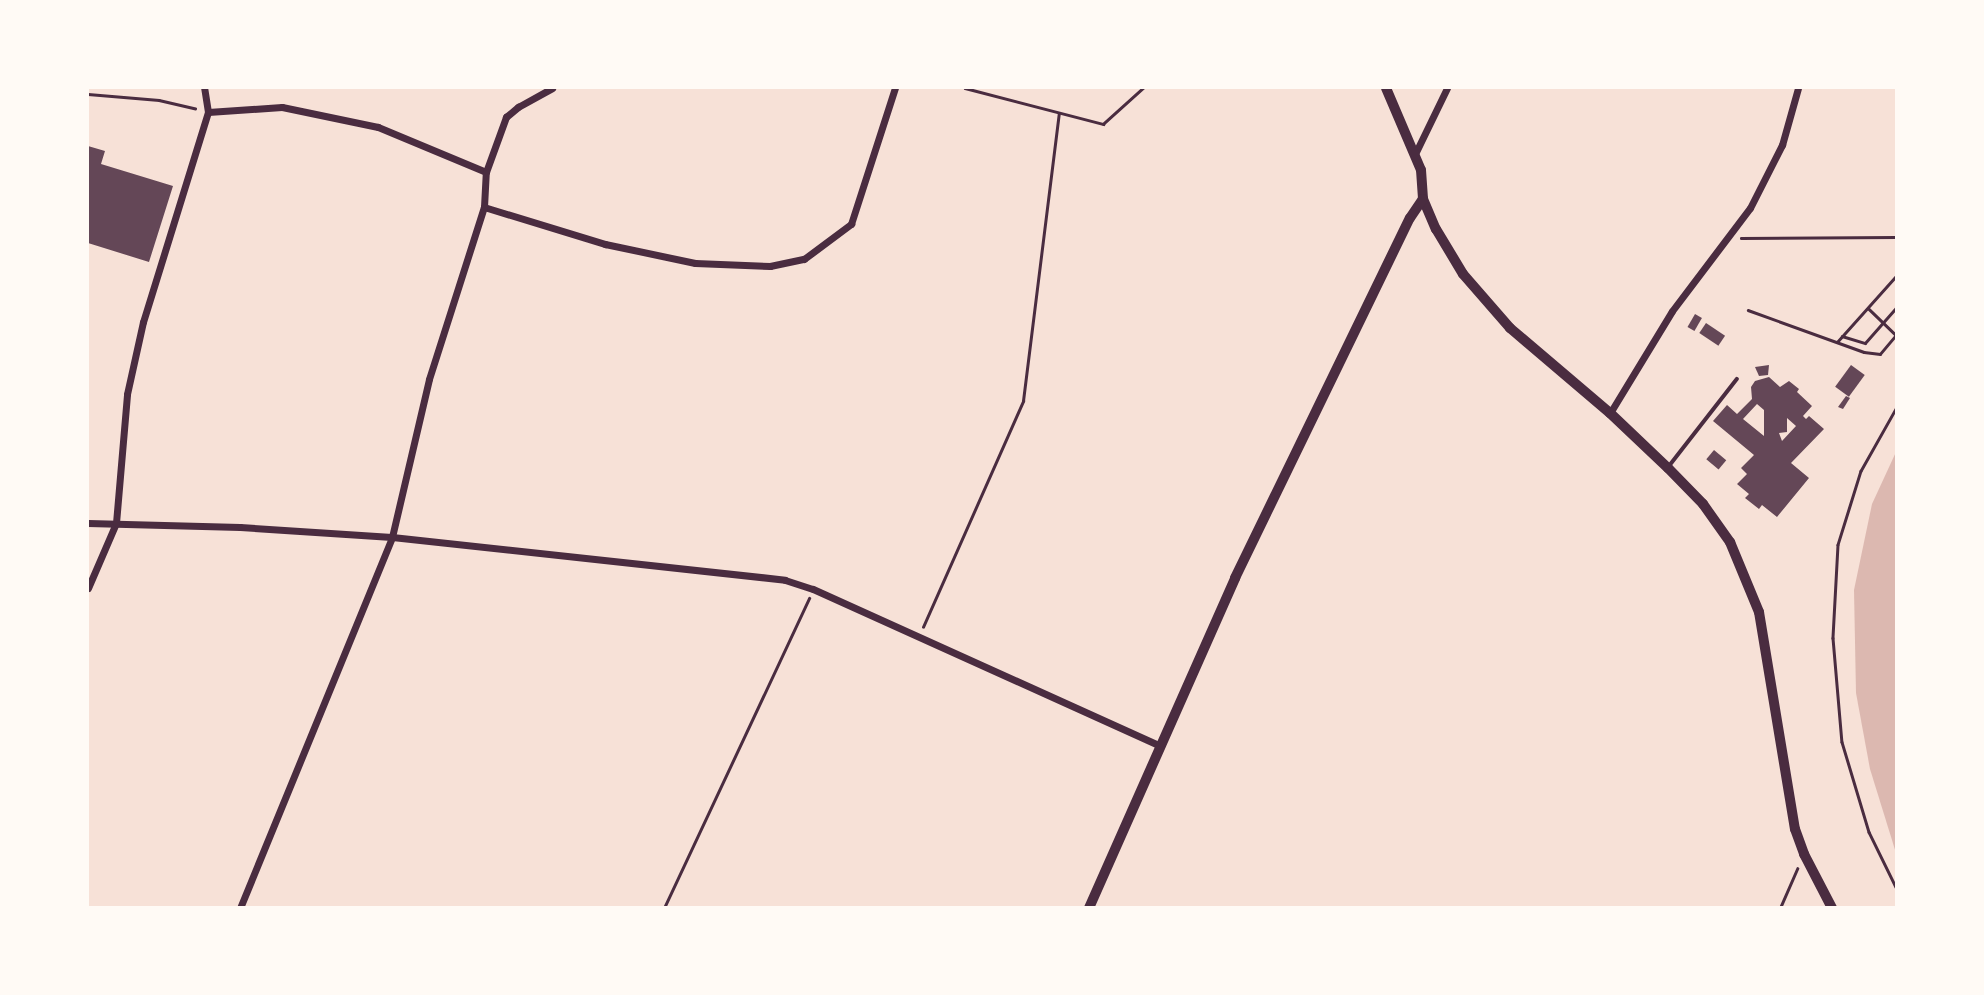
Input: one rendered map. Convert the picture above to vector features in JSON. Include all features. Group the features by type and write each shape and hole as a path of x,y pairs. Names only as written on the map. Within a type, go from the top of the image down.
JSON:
{"street":[{"path":"88,588 116,523 127,394 143,322 208,111 204,88"},
{"path":"240,908 392,537 429,379 484,207 486,172 506,117 552,88"},
{"path":"484,207 605,244 695,263 770,265 804,259 851,224 895,88"},
{"path":"1386,88 1421,170 1423,199 1436,229 1463,274 1510,328 1610,413 1668,468 1703,504 1730,542 1749,583 1761,623 1787,796 1804,855 1832,908"},
{"path":"1415,154 1447,88"},
{"path":"1610,413 1672,310 1750,208 1782,145 1800,88"},
{"path":"208,111 282,107 378,127 486,172"},
{"path":"1089,908 1235,578 1410,218 1423,199"},
{"path":"88,523 392,537 785,580 813,589 1161,746"}],"lane":[{"path":"1668,468 1737,379"}],"path":[{"path":"965,88 1103,124 1143,88"},
{"path":"88,94 159,100 208,111"},
{"path":"919,636 1023,401 1059,114"},
{"path":"1727,238 1896,237"},
{"path":"1836,342 1896,276"},
{"path":"1842,336 1865,343 1896,307"},
{"path":"1748,310 1864,352 1880,354 1896,335 1868,308"},
{"path":"1896,409 1861,471 1838,545 1833,638 1844,754 1869,832 1896,887"},
{"path":"664,908 813,589"},
{"path":"1780,908 1804,855"}],"shaded area":[{"path":"1896,452 1896,853 1870,769 1856,693 1854,590 1872,504"}],"building":[{"path":"88,146 105,151 101,164 173,186 149,262 88,243"},
{"path":"1695,314 1702,318 1694,331 1688,327"},
{"path":"1706,323 1725,336 1718,346 1699,333"},
{"path":"1769,365 1768,375 1759,376 1755,367"},
{"path":"1851,365 1865,375 1849,397 1835,387"},
{"path":"1769,377 1780,387 1789,381 1812,406 1803,416 1806,419 1809,416 1824,429 1791,463 1809,478 1777,517 1762,505 1759,509 1745,498 1749,494 1737,484 1747,474 1741,468 1754,455 1713,421 1727,405 1737,414 1752,399 1751,387 1755,381","holes":["1757,404 1764,410 1764,436 1743,419","1787,418 1796,426 1782,441 1779,433 1787,432"]},
{"path":"1846,396 1850,398 1843,409 1838,407"},
{"path":"1714,450 1726,460 1719,469 1706,459"}]}
